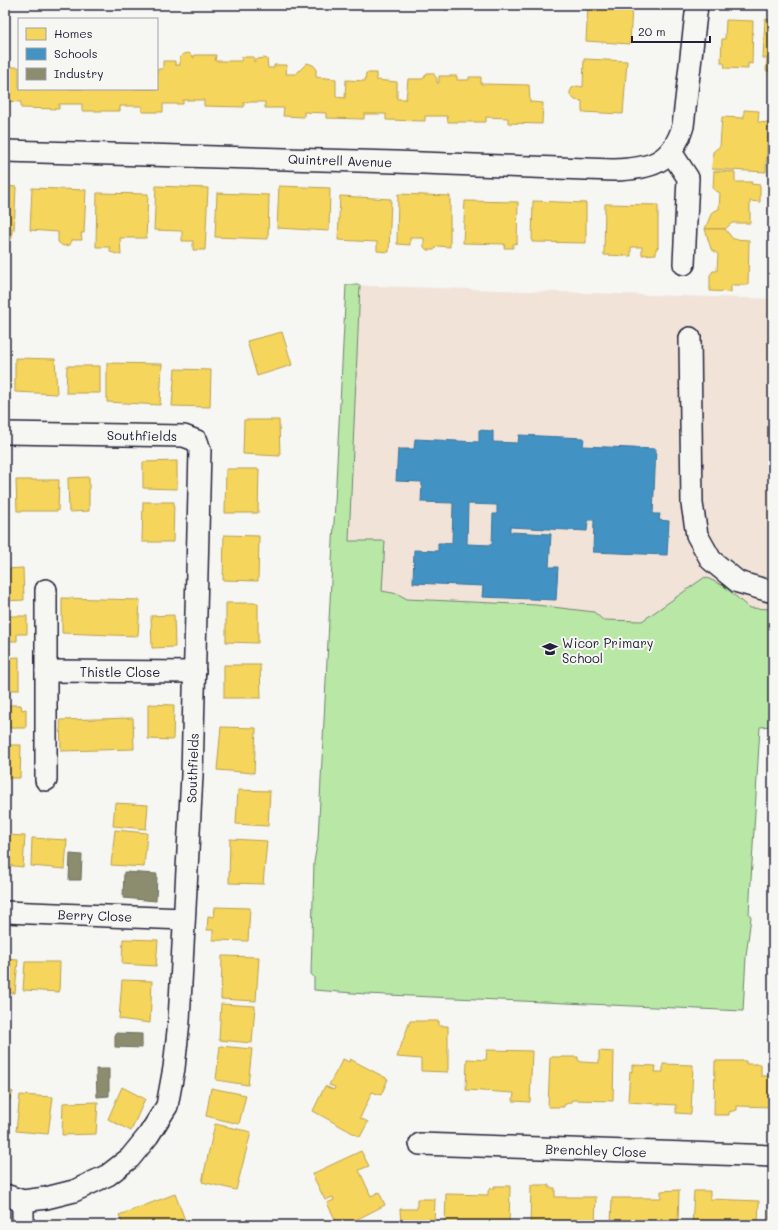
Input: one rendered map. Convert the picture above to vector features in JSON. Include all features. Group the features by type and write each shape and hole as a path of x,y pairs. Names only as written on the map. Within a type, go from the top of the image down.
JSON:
{"street":[{"name":"Quintrell Avenue","path":"5,151 613,170 638,169 657,162 671,152 679,139 683,126 697,5"},
{"path":"671,152 688,178 684,264"},
{"path":"690,338 692,504 697,535 711,560 738,582 773,592"},
{"name":"Southfields","path":"5,433 184,436 197,441 200,450 192,775 175,1060 167,1106 148,1136 135,1152 108,1175 74,1191 46,1198 14,1198 23,1225"},
{"path":"46,590 46,780"},
{"name":"Thistle Close","path":"46,671 195,672"},
{"name":"Berry Close","path":"5,912 184,918"},
{"name":"Brenchley Close","path":"420,1144 773,1156"}],"shaded area":[{"name":"Wicor Primary School","path":"346,285 773,299 773,474 768,570 773,571 773,726 760,727 743,1011 314,990 318,838"}],"green space":[{"path":"346,285 360,285 349,541 385,541 382,591 398,594 407,599 536,605 594,612 603,620 642,621 705,577 724,586 749,608 773,609 773,726 760,727 749,914 751,917 746,956 743,1011 366,994 314,990 314,977 311,974 314,862 318,839"}],"building: Homes":[{"path":"446,5 460,5 460,10 445,10"},
{"path":"501,5 519,5 519,9 501,8"},
{"path":"588,5 632,5 630,44 586,41"},
{"path":"765,19 773,20 773,71 766,71 767,58 763,58"},
{"path":"726,20 753,21 752,64 748,63 748,69 725,68 724,63 721,63 722,39 725,39"},
{"path":"189,53 194,58 194,55 216,55 215,61 241,61 242,57 254,57 254,62 258,59 264,58 267,59 268,68 274,68 274,65 287,65 286,74 296,74 307,63 316,68 316,77 336,79 336,97 345,98 346,80 365,81 366,73 376,73 376,80 397,82 397,99 406,99 408,79 423,79 427,73 433,73 437,79 437,83 439,83 439,76 457,76 457,80 469,80 469,77 481,77 481,84 529,85 530,102 543,103 542,124 508,123 508,118 486,117 486,122 448,122 447,116 425,116 425,121 386,120 386,114 364,114 364,119 326,118 326,113 304,112 304,117 283,116 284,108 265,108 265,102 244,102 244,107 204,106 204,100 183,100 183,104 163,104 163,112 142,112 142,106 120,106 120,111 82,111 82,104 59,104 59,109 21,108 21,102 5,101 5,67 18,67 18,90 158,90 158,69 163,69 163,61 175,61 175,65 180,65 180,58 183,54"},
{"path":"584,59 627,61 623,114 582,112 582,101 575,100 570,95 570,92 572,88 577,86 583,87"},
{"path":"744,110 759,111 758,122 768,123 766,172 712,169 713,152 720,146 722,117 744,118"},
{"path":"714,171 735,172 735,182 752,182 751,184 760,185 760,202 750,201 750,223 732,223 725,229 705,229 712,212 719,209 720,193 713,189"},
{"path":"5,186 16,187 14,230 12,229 12,238 9,241 5,241"},
{"path":"156,186 208,188 205,250 193,250 193,241 182,241 182,231 154,230"},
{"path":"279,186 330,188 329,231 277,228"},
{"path":"32,188 86,190 84,233 81,233 82,240 72,240 70,245 63,246 58,242 58,232 30,230"},
{"path":"97,193 148,194 146,238 120,238 121,255 110,252 110,247 96,247"},
{"path":"217,193 269,195 268,239 215,237"},
{"path":"398,194 450,196 450,247 437,246 434,250 427,250 424,247 424,238 410,238 410,245 397,244"},
{"path":"340,196 391,199 389,252 377,251 377,242 338,240"},
{"path":"465,201 518,202 517,243 513,244 513,248 504,248 505,244 463,243"},
{"path":"533,201 586,203 586,243 532,242"},
{"path":"605,204 658,205 658,248 656,248 656,254 642,255 642,247 631,247 631,256 604,255"},
{"path":"705,229 725,229 733,239 749,240 748,285 731,285 731,292 710,291 710,275 713,271 717,271 718,254 711,249"},
{"path":"282,332 292,365 257,376 247,341"},
{"path":"15,358 55,359 57,394 15,392"},
{"path":"107,363 162,364 160,405 107,402"},
{"path":"67,366 100,366 100,393 66,393"},
{"path":"175,369 211,370 210,407 172,406"},
{"path":"244,420 279,420 280,456 243,454"},
{"path":"177,461 177,489 143,488 143,462"},
{"path":"226,469 259,469 258,513 225,513"},
{"path":"89,477 89,511 69,512 68,478"},
{"path":"16,480 59,480 58,511 17,511"},
{"path":"143,502 174,502 173,542 142,542"},
{"path":"224,535 259,536 258,581 223,580"},
{"path":"23,568 24,600 5,601 5,569"},
{"path":"62,598 140,600 138,636 62,633"},
{"path":"226,603 258,603 258,643 226,642"},
{"path":"174,615 175,647 152,648 151,616"},
{"path":"5,616 27,616 27,634 17,634 17,641 5,641"},
{"path":"19,657 19,690 5,690 5,658"},
{"path":"224,665 260,665 261,698 224,698"},
{"path":"148,704 174,705 173,740 148,739"},
{"path":"5,705 21,705 22,710 26,709 26,728 5,728"},
{"path":"133,718 134,749 61,751 60,720"},
{"path":"221,727 256,728 254,773 217,770"},
{"path":"5,745 21,745 20,778 5,778"},
{"path":"238,790 270,791 268,826 236,824"},
{"path":"115,803 148,805 146,829 113,826"},
{"path":"115,830 147,833 144,867 111,865"},
{"path":"5,835 25,836 23,867 5,865"},
{"path":"32,838 67,840 65,869 31,866"},
{"path":"230,839 267,841 263,884 229,883"},
{"path":"215,907 250,908 248,941 213,940 213,930 207,930 208,916 214,917"},
{"path":"123,939 158,940 156,966 122,964"},
{"path":"222,956 259,957 256,1001 221,999"},
{"path":"5,959 18,960 15,993 5,993"},
{"path":"25,962 60,962 59,992 23,990"},
{"path":"122,980 152,981 150,1023 119,1019"},
{"path":"221,1004 255,1006 252,1043 219,1040"},
{"path":"410,1021 439,1021 439,1026 448,1026 448,1072 421,1071 421,1059 397,1057"},
{"path":"220,1046 252,1049 248,1085 216,1080"},
{"path":"487,1050 532,1051 530,1102 513,1101 514,1093 466,1090 467,1059 486,1060"},
{"path":"599,1051 614,1052 613,1101 572,1100 564,1105 564,1107 548,1107 550,1057 578,1057 578,1060 581,1062 599,1063"},
{"path":"343,1059 349,1062 350,1059 388,1079 381,1095 372,1092 360,1118 368,1122 360,1137 313,1111 325,1086 334,1090 335,1087 329,1085"},
{"path":"715,1061 746,1061 746,1064 761,1064 761,1076 773,1076 773,1107 737,1106 737,1110 729,1112 729,1115 714,1115"},
{"path":"663,1064 693,1065 691,1114 676,1113 676,1105 628,1102 630,1071 632,1072 632,1065 656,1066 655,1072 663,1072"},
{"path":"122,1087 145,1099 131,1131 108,1119"},
{"path":"211,1088 246,1095 239,1124 206,1116"},
{"path":"5,1089 13,1092 5,1110"},
{"path":"20,1095 53,1097 48,1134 16,1131"},
{"path":"98,1102 96,1134 62,1135 63,1103"},
{"path":"215,1124 251,1132 236,1190 202,1182"},
{"path":"361,1151 369,1166 359,1170 371,1196 379,1192 385,1205 346,1225 344,1222 338,1225 327,1203 334,1200 333,1197 325,1200 312,1174"},
{"path":"531,1185 549,1185 549,1188 555,1188 555,1197 596,1197 595,1225 530,1225"},
{"path":"494,1186 510,1186 509,1225 445,1225 446,1194 488,1195 488,1191 491,1188 495,1188"},
{"path":"679,1190 678,1225 611,1225 612,1198 661,1198 661,1191"},
{"path":"694,1191 710,1191 710,1199 759,1201 758,1225 692,1225"},
{"path":"175,1194 187,1225 123,1225 119,1215"},
{"path":"417,1199 435,1199 434,1225 401,1225 400,1209 417,1209"},
{"path":"770,1203 773,1203 773,1225 770,1225"}],"building: Schools":[{"path":"479,430 493,431 493,442 518,443 519,435 584,438 583,446 656,449 653,514 660,514 659,520 669,521 667,555 593,552 594,520 588,520 587,531 510,527 510,532 551,534 549,567 558,567 556,600 482,597 483,586 413,583 414,550 438,551 438,543 452,543 453,503 421,502 422,482 396,481 398,449 414,449 415,439 479,442","holes":["468,504 497,505 497,514 493,514 492,545 467,544"]}],"building: Industry":[{"path":"70,854 82,855 81,880 69,880"},
{"path":"124,872 157,874 156,901 123,898"},
{"path":"115,1033 142,1034 142,1048 115,1047"},
{"path":"96,1069 109,1069 109,1096 97,1097"}],"place":[{"name":"Wicor Primary School","path":"550,649"}]}
